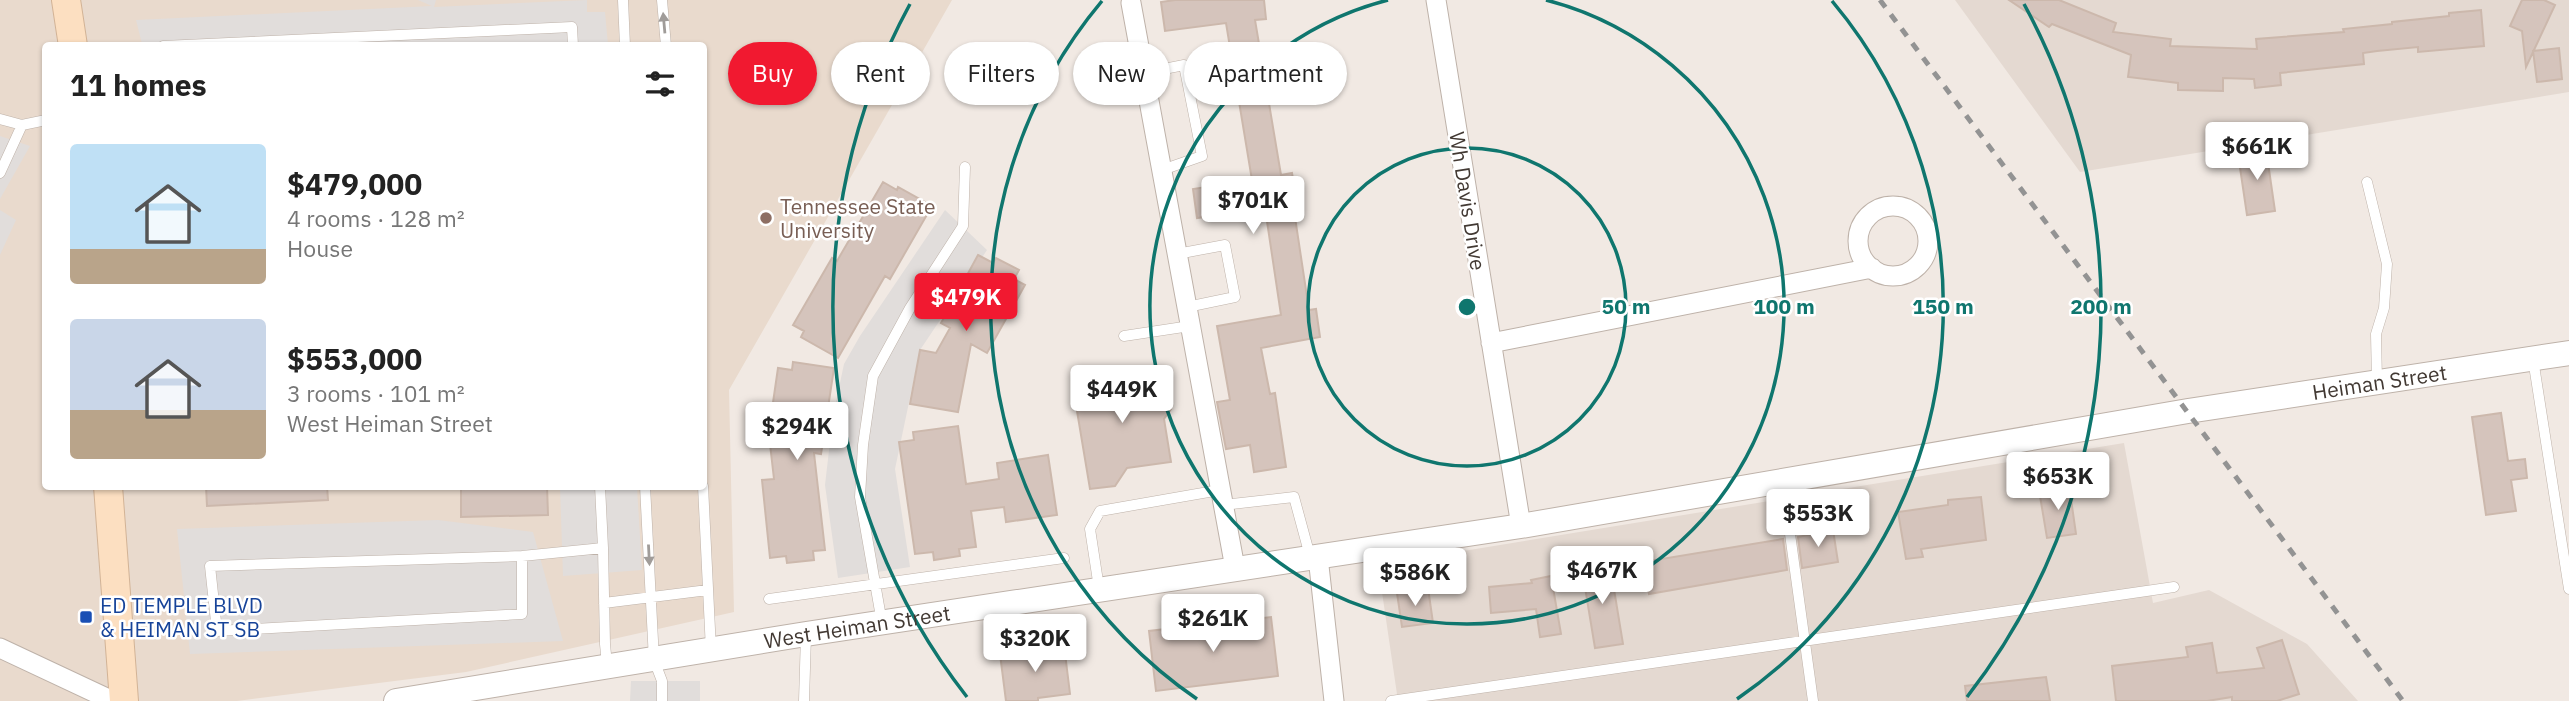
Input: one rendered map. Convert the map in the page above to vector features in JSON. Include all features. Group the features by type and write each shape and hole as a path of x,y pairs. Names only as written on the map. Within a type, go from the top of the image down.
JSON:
{"main road":[{"path":"66,0 72,42"},
{"path":"108,490 124,701"}],"street":[{"name":"Wh Davis Drive","path":"1436,0 1521,526"},
{"path":"1132,1 1139,42"},
{"path":"1150,105 1234,568"},
{"path":"1491,343 1872,268"},
{"name":"Heiman Street","path":"2188,411 2569,353"},
{"name":"West Heiman Street","path":"396,701 806,634 1521,526 2188,411"},
{"path":"1314,557 1334,701"},
{"path":"0,648 113,701"}],"lane":[{"path":"623,0 625,42"},
{"path":"662,0 666,42"},
{"path":"249,42 572,27 573,42"},
{"path":"1162,170 1202,156 1184,65 1170,68"},
{"path":"0,119 22,125 42,121"},
{"path":"0,173 22,125"},
{"path":"882,623 859,496 873,376 910,307 962,226 965,167"},
{"path":"2367,182 2387,264 2384,308 2376,334 2377,382"},
{"path":"1124,336 1189,316 1235,297 1224,245 1177,254"},
{"path":"2533,358 2569,589"},
{"path":"1783,480 1813,701"},
{"path":"600,490 607,666"},
{"path":"645,490 654,660 662,681 662,701"},
{"path":"703,490 711,650"},
{"path":"1099,590 1090,529 1100,511 1222,498 1294,497 1314,557"},
{"path":"522,556 522,614 217,631 210,566 522,556 603,548"},
{"path":"769,599 1064,558"},
{"path":"1391,701 2174,587"},
{"path":"604,603 708,590"},
{"path":"804,701 806,634"}],"shaded area":[{"name":"Tennessee State University","path":"0,0 952,0 928,42 831,42 831,105 892,105 729,390 734,612 466,672 237,701 0,701"},
{"path":"418,0 436,0 434,7 587,0 587,12 605,12 608,42 142,42 136,20 432,6"},
{"path":"1955,0 2569,0 2569,92 2080,172"},
{"path":"0,136 30,146 0,199"},
{"path":"0,210 16,220 0,255"},
{"path":"945,210 987,250 920,350 895,469 910,567 838,578 825,485 833,416 844,364"},
{"path":"2124,443 2153,603 2209,590 2307,644 2358,701 1398,701 1378,565"},
{"path":"560,490 637,490 642,570 563,576"},
{"path":"438,520 533,532 563,641 190,654 177,529"},
{"path":"631,681 700,681 700,701 630,701"}],"building":[{"path":"1264,0 1266,19 1255,20 1259,42 1229,42 1226,23 1165,31 1161,2"},
{"path":"2009,0 2059,0 2116,23 2113,32 2171,39 2170,46 2257,49 2256,39 2344,32 2343,29 2481,10 2484,46 2418,52 2418,47 2363,53 2364,64 2280,73 2281,85 2255,88 2254,79 2223,78 2223,91 2178,90 2178,83 2128,77 2131,55 2052,24 2049,27"},
{"path":"2522,0 2544,0 2555,5 2526,67 2522,31 2510,26"},
{"path":"2559,48 2562,79 2537,82 2533,51"},
{"path":"1240,105 1269,105 1281,175 1292,173 1297,203 1293,204 1309,310 1316,309 1320,337 1261,348 1270,394 1275,393 1286,467 1254,472 1250,445 1226,449 1217,402 1230,400 1217,326 1281,315 1265,208 1197,218 1193,189 1252,180"},
{"path":"2266,149 2275,211 2247,215 2238,154"},
{"path":"883,182 897,190 898,187 932,206 890,279 885,276 838,358 801,337 804,331 793,325 832,258 837,261"},
{"path":"978,255 993,263 996,258 1019,270 1014,279 1025,285 987,353 971,344 958,412 910,404 920,350 936,353 950,328 941,323"},
{"path":"793,362 834,368 821,454 814,453 825,550 813,551 814,560 787,563 786,556 770,558 762,480 774,479 770,444 767,444 778,368 792,370"},
{"path":"1120,374 1130,382 1166,376 1171,409 1164,419 1171,462 1127,468 1115,486 1090,489 1072,381"},
{"path":"2501,413 2508,461 2525,459 2527,478 2511,480 2516,511 2486,515 2472,417"},
{"path":"958,426 966,484 999,479 997,463 1048,455 1057,515 1006,522 1004,507 971,511 976,547 959,549 960,556 934,560 933,552 915,554 899,442 914,440 913,432"},
{"path":"2069,485 2076,534 2047,538 2039,490"},
{"path":"206,490 327,490 328,500 207,506"},
{"path":"461,490 547,490 548,515 461,517"},
{"path":"1981,497 1986,540 1921,549 1923,557 1906,559 1898,512 1948,505 1948,500"},
{"path":"1833,530 1838,562 1802,568 1798,537"},
{"path":"1783,539 1787,570 1649,594 1643,562"},
{"path":"1610,565 1623,644 1595,648 1582,569"},
{"path":"1551,576 1561,634 1540,637 1536,609 1491,613 1489,587 1532,583 1531,580"},
{"path":"1428,588 1433,623 1402,627 1397,593"},
{"path":"1271,617 1278,676 1156,691 1149,631"},
{"path":"2282,640 2299,694 2277,701 2232,701 2232,697 2207,701 2116,701 2112,666 2188,657 2186,647 2212,643 2217,673 2264,668 2257,648"},
{"path":"1064,645 1070,694 1038,698 1038,701 1006,701 1000,654"},
{"path":"2046,677 2050,701 1967,701 1965,686"}],"railway":[{"path":"1880,0 2403,701"}],"place":[{"name":"Tennessee State University","path":"766,218"},
{"name":"ED TEMPLE BLVD & HEIMAN ST SB","path":"86,617"}]}
